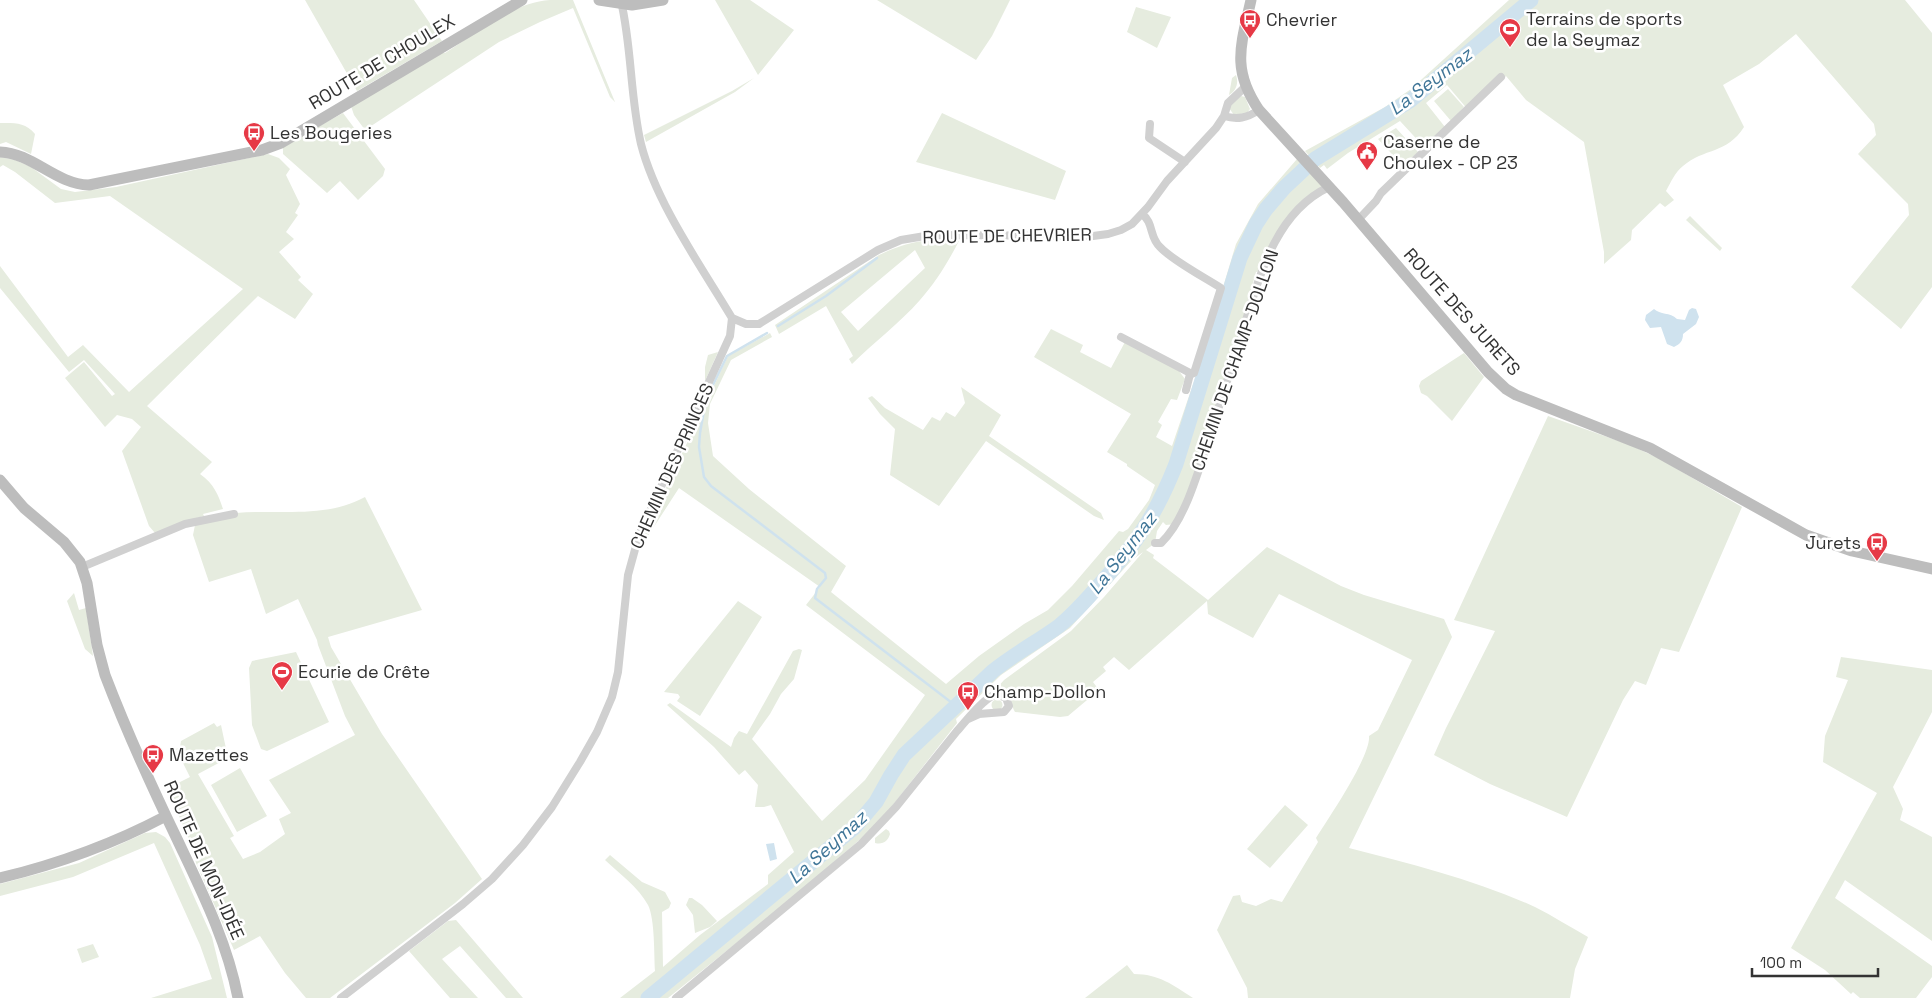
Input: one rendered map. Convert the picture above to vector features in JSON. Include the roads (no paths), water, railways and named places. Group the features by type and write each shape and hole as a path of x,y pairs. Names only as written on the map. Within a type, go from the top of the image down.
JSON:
{"street":[{"name":"ROUTE DE CHOULEX","path":"0,152 18,155 69,182 89,185 262,150 280,143 522,0"},
{"path":"599,0 639,4 662,0"},
{"name":"ROUTE DES JURETS","path":"1251,0 1240,58 1240,71 1245,87 1259,110 1329,186 1488,372 1506,389 1516,395 1650,448 1774,518 1819,540 1852,551 1932,569"},
{"path":"622,2 636,118 646,159 672,217 732,318"},
{"path":"1358,220 1381,193 1501,77"},
{"name":"ROUTE DE CHEVRIER","path":"732,318 751,324 759,324 866,257 901,240 931,235 1108,234 1121,230 1132,224 1142,214 1166,181 1216,128 1224,116 1228,103 1245,87"},
{"path":"1224,116 1232,119 1247,118 1259,110"},
{"path":"1150,124 1149,138 1185,162"},
{"name":"CHEMIN DE CHAMP-DOLLON","path":"1156,543 1161,543 1174,528 1196,479 1268,257 1291,217 1304,203 1329,186"},
{"path":"1142,214 1148,219 1153,236 1160,248 1221,288 1194,373 1190,374 1186,390"},
{"name":"CHEMIN DES PRINCES","path":"341,998 464,904 492,879 523,845 552,807 594,738 607,712 616,680 628,575 639,535 728,341 732,318"},
{"path":"1121,337 1190,374"},
{"name":"ROUTE DE MON-IDÉE","path":"0,480 24,508 64,542 82,567 87,584 102,668 223,941 238,998"},
{"path":"82,567 185,524 234,514"},
{"path":"676,998 861,844 882,824 968,719 989,697 997,694 1006,698 1008,706 1004,712 1000,714 979,714 968,719"},
{"path":"0,878 70,858 107,844 166,816"}],"water":[{"path":"1692,308 1696,309 1699,317 1696,324 1683,334 1681,342 1674,347 1667,344 1661,327 1650,328 1645,320 1646,315 1654,309 1677,319 1685,320 1689,310"},
{"path":"774,843 777,859 770,861 766,844"}],"waterway":[{"name":"La Seymaz","path":"648,998 855,827 876,802 904,755 993,671 1059,626 1076,611 1135,541 1153,513 1169,482 1240,258 1256,224 1266,209 1284,188 1315,159 1411,100 1531,0"},
{"path":"778,326 826,296 877,258"},
{"path":"767,333 727,356 711,389 704,410 700,433 699,447 704,477 711,486 825,573 826,578 817,589 815,598 956,706"}],"place":[{"name":"Chevrier","path":"1250,39"},
{"name":"Terrains de sports de la Seymaz","path":"1510,48"},
{"name":"Les Bougeries","path":"254,152"},
{"name":"Caserne de Choulex - CP 23","path":"1367,171"},
{"name":"Jurets","path":"1877,562"},
{"name":"Ecurie de Crête","path":"282,691"},
{"name":"Champ-Dollon","path":"968,711"},
{"name":"Mazettes","path":"153,774"}]}
